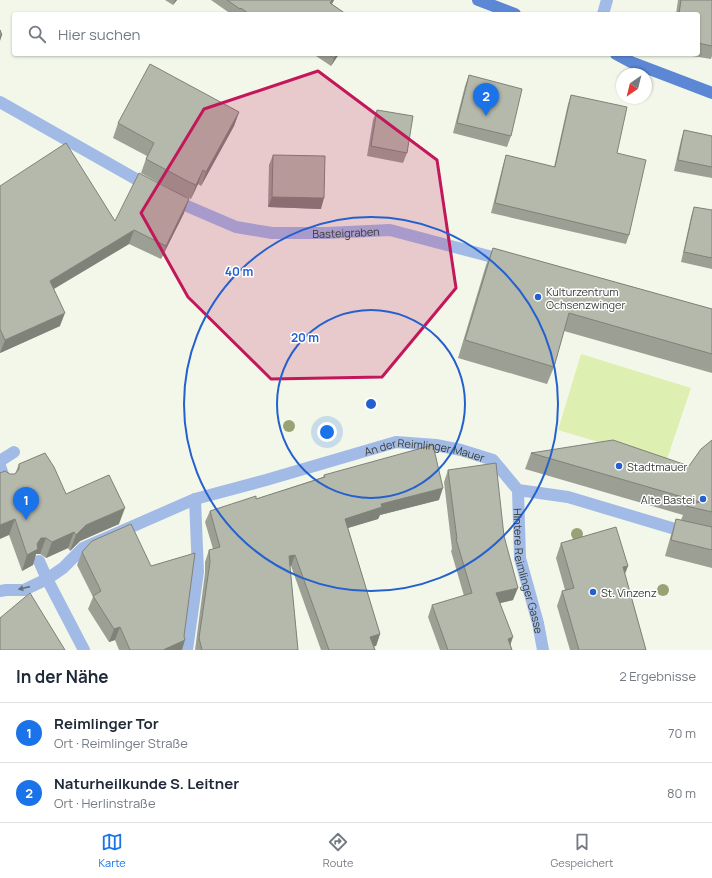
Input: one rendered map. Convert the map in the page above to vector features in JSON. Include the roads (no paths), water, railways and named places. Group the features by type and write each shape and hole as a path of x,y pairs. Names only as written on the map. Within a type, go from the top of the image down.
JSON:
{"main road":[{"path":"478,0 509,12"},
{"path":"620,56 631,62 712,93"}],"street":[{"path":"604,12 607,0"},
{"name":"Basteigraben","path":"0,102 89,154 162,194 236,227 272,233 326,233 390,230 433,240 517,264"},
{"name":"An der Reimlinger Mauer","path":"0,591 24,590 47,579 63,568 83,548 195,499 396,442 436,444 493,460 518,490"},
{"path":"0,461 14,452"},
{"path":"0,466 6,483"},
{"path":"518,490 568,497 675,529 712,538"},
{"name":"Hintere Reimlinger Gasse","path":"518,490 520,558 538,623 543,650"},
{"path":"186,650 198,572 195,499"},
{"path":"39,561 84,650"}],"place":[{"name":"Naturheilkunde S. Leitner","path":"486,116"},
{"name":"Kulturzentrum Ochsenzwinger","path":"538,297"},
{"name":"Stadtmauer","path":"619,466"},
{"name":"Alte Bastei","path":"703,499"},
{"name":"Reimlinger Tor","path":"26,520"},
{"name":"St. Vinzenz","path":"593,592"}]}
